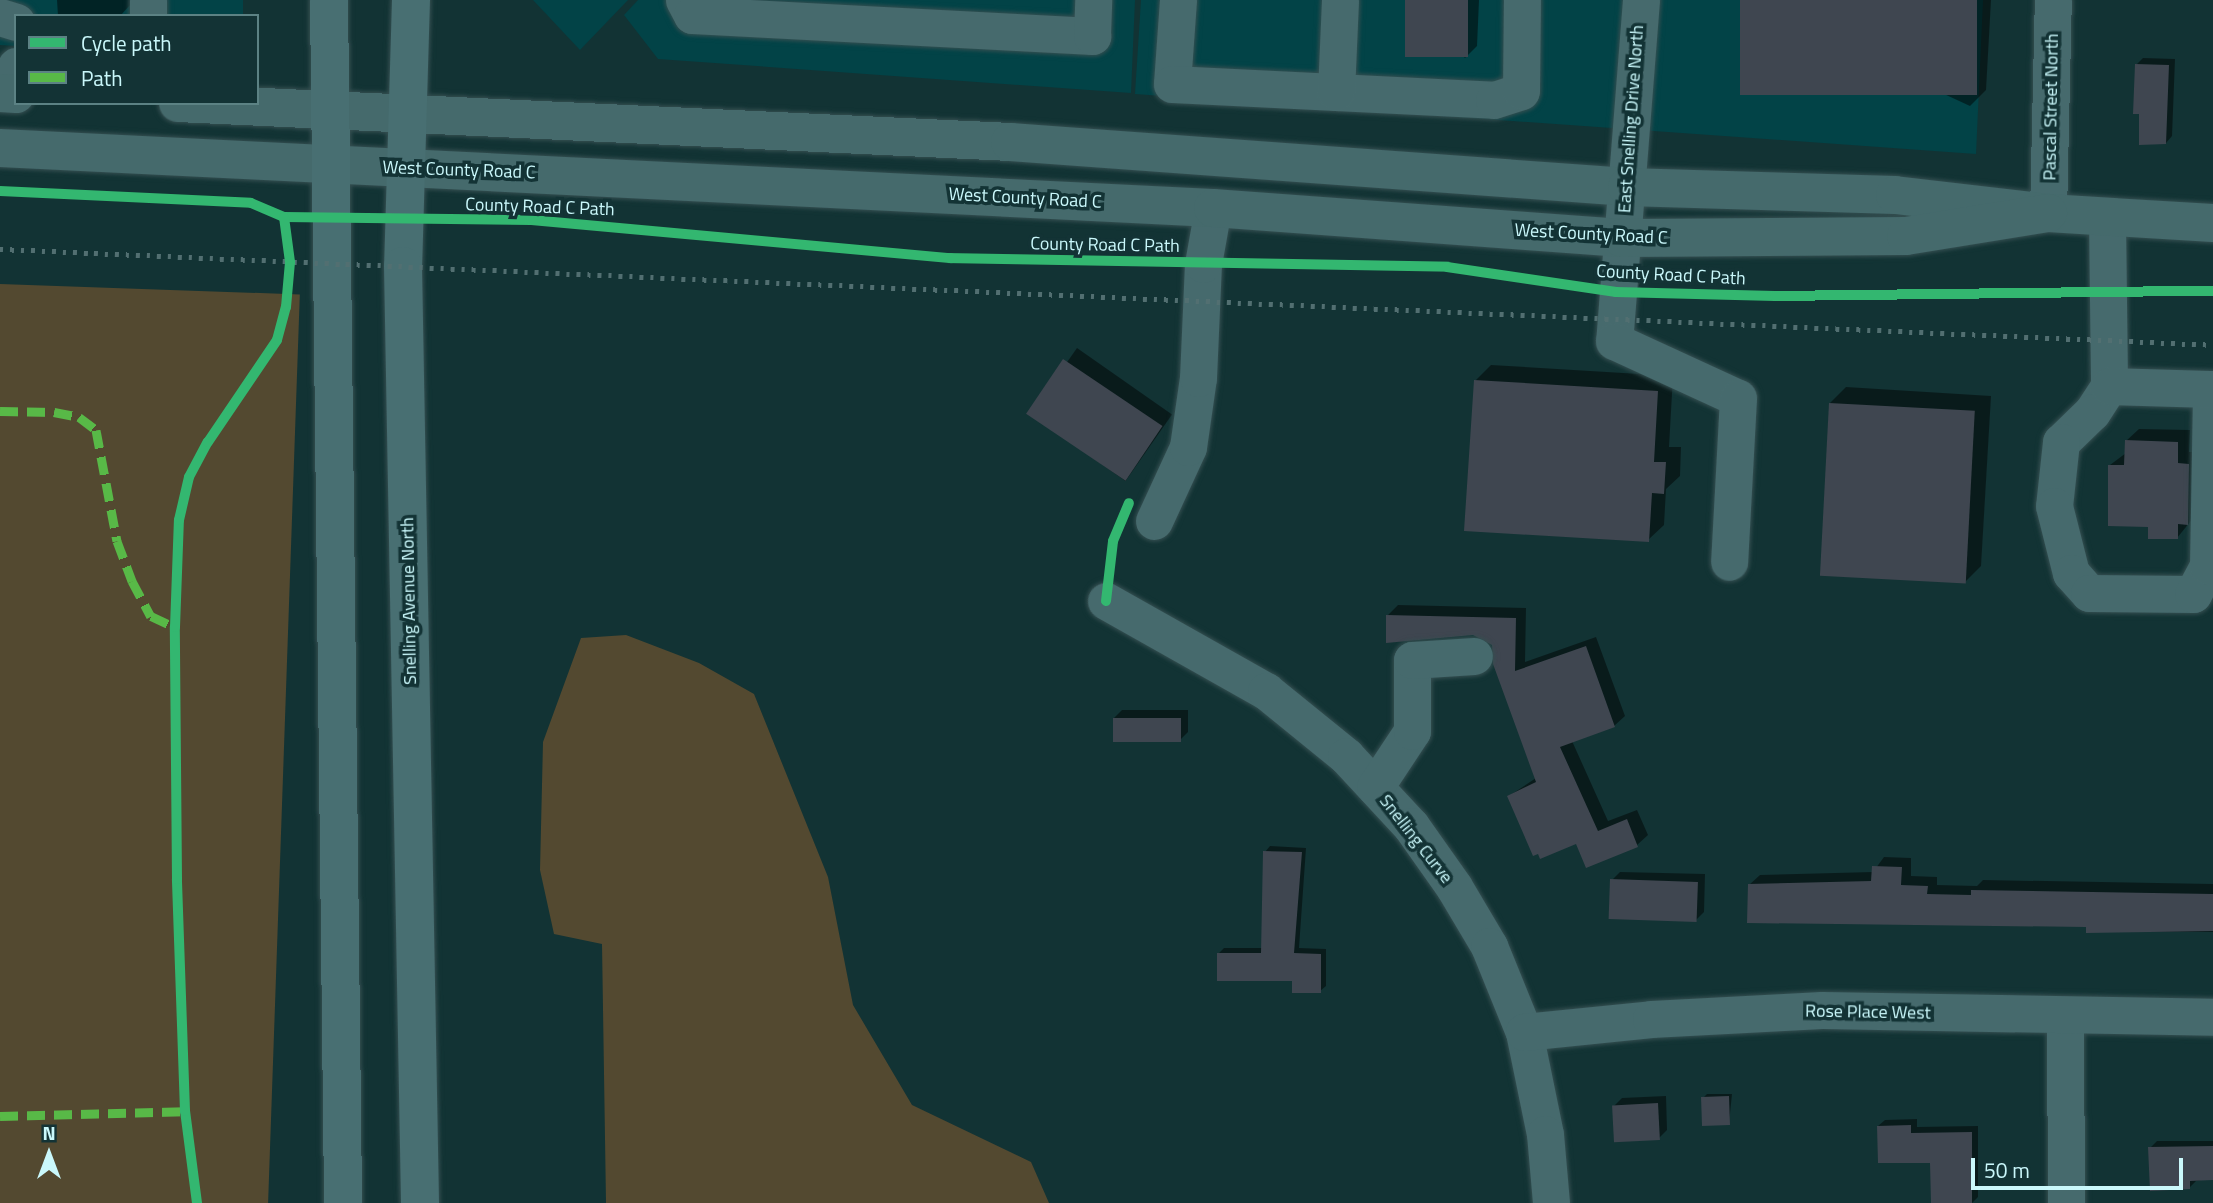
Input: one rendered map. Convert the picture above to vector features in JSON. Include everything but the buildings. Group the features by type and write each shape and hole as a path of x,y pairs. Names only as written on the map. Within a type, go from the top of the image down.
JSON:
{"highway":[{"path":"330,0 343,1203"},
{"name":"Snelling Avenue North","path":"411,0 411,115 403,266 420,1203"}],"main road":[{"name":"West County Road C","path":"212,105 1010,142 1627,187 1895,195 2048,213 2213,223"},
{"name":"West County Road C","path":"0,148 1213,208 1622,238 1906,236 2048,213"},
{"path":"1213,208 1237,180 1274,161"}],"street":[{"path":"684,0 692,15 1092,36 1093,0"},
{"path":"1178,0 1172,84 1494,100 1521,91 1522,0"},
{"path":"1336,92 1340,0"},
{"name":"East Snelling Drive North","path":"1641,0 1614,341 1738,398 1729,562"},
{"name":"Pascal Street North","path":"2048,213 2053,0"},
{"path":"1154,521 1188,447 1198,378 1203,264 1213,208"},
{"path":"2107,218 2109,386 2092,412 2061,442 2054,506 2060,542 2071,573 2089,593 2193,594 2208,566 2212,389 2109,386"},
{"name":"Snelling Curve","path":"1106,601 1266,691 1338,749 1411,826 1454,887 1489,946 1524,1032 1545,1135 1551,1203"},
{"path":"1375,787 1412,731 1412,660 1474,656"},
{"name":"Rose Place West","path":"1524,1032 1651,1019 1822,1010 2065,1017 2213,1017"},
{"path":"2065,1017 2066,1203"}],"shaded area":[{"path":"0,0 243,0 243,14 14,14 14,46 0,45"},
{"path":"533,0 628,0 580,50"},
{"path":"638,0 1135,0 1131,93 658,59 624,15"},
{"path":"1141,0 1983,0 1976,154 1135,94"},
{"path":"0,284 300,294 268,1203 0,1203"},
{"path":"626,635 699,663 754,694 828,877 853,1005 912,1105 1031,1162 1049,1203 606,1203 602,944 554,934 540,870 543,742 581,638"}],"railway":[{"path":"0,249 2213,345"}],"marked path":[{"path":"0,411 54,412 79,417 96,430 117,541 132,581 151,616 175,627"},
{"path":"0,1116 185,1111"}],"cycle path":[{"name":"County Road C Path","path":"0,191 251,203 284,217 531,220 950,258 1447,267 1616,292 1775,296 2213,291"},
{"path":"197,1203 185,1111 177,879 175,627 179,520 189,477 208,442 277,340 286,307 290,262 284,217"},
{"path":"1106,601 1113,541 1129,503"}]}
